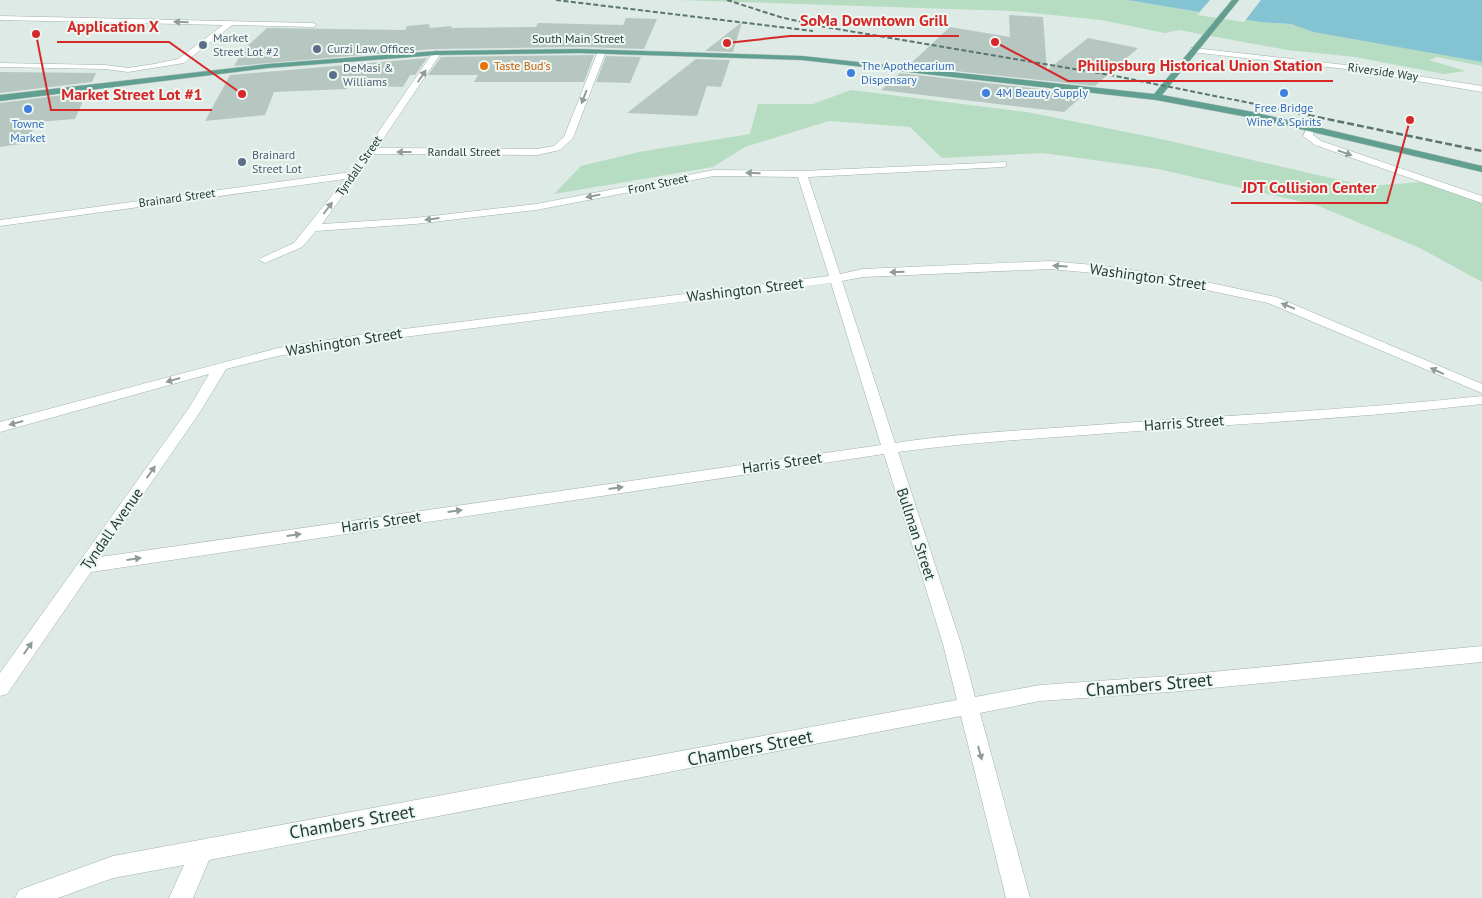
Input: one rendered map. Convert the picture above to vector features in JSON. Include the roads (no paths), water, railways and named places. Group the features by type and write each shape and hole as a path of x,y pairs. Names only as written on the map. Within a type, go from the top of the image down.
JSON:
{"main road":[{"path":"1156,97 1236,0"},
{"name":"South Main Street","path":"0,98 268,66 437,53 602,51 818,59 1156,97 1310,128 1482,169"}],"street":[{"path":"0,18 313,25"},
{"path":"0,65 105,67 128,70 181,60 230,23"},
{"name":"Riverside Way","path":"1194,50 1346,67 1482,89"},
{"name":"Randall Street","path":"370,152 537,152 557,148 568,138 602,51"},
{"name":"Tyndall Street","path":"265,260 298,245 314,228 354,175 437,53"},
{"path":"126,83 128,70"},
{"path":"1310,128 1308,136 1324,145 1482,200"},
{"name":"Front Street","path":"314,228 407,222 536,207 714,173 802,174 1004,164"},
{"name":"Bullman Street","path":"802,174 952,644 1018,898"},
{"name":"Brainard Street","path":"0,223 354,175"},
{"name":"Washington Street","path":"0,428 278,352 372,337 863,273 1050,265 1104,270 1197,284 1272,300 1482,389"},
{"name":"Tyndall Avenue","path":"0,688 195,409 220,367"},
{"name":"Harris Street","path":"86,566 940,441 1136,426 1384,411 1482,400"},
{"name":"Chambers Street","path":"27,898 113,867 1040,693 1170,684 1482,654"},
{"path":"181,898 202,849"}],"water":[{"path":"1127,0 1482,0 1482,62 1313,32 1291,24 1260,22"}],"railway":[{"path":"556,0 813,31"},
{"path":"727,0 780,17 819,26 1110,75 1265,106"},
{"path":"1259,105 1482,151"}],"place":[{"name":"Market Street Lot #1","path":"36,34"},
{"name":"Philipsburg Historical Union Station","path":"995,42"},
{"name":"SoMa Downtown Grill","path":"727,43"},
{"name":"Market Street Lot #2","path":"203,45"},
{"name":"Curzi Law Offices","path":"317,49"},
{"name":"Taste Bud's","path":"484,66"},
{"name":"The Apothecarium Dispensary","path":"851,73"},
{"name":"DeMasi & Williams","path":"333,75"},
{"name":"4M Beauty Supply","path":"986,93"},
{"name":"Free Bridge Wine & Spirits","path":"1284,93"},
{"name":"Application X","path":"242,94"},
{"name":"Towne Market","path":"28,109"},
{"name":"JDT Collision Center","path":"1410,120"},
{"name":"Brainard Street Lot","path":"242,162"}]}
